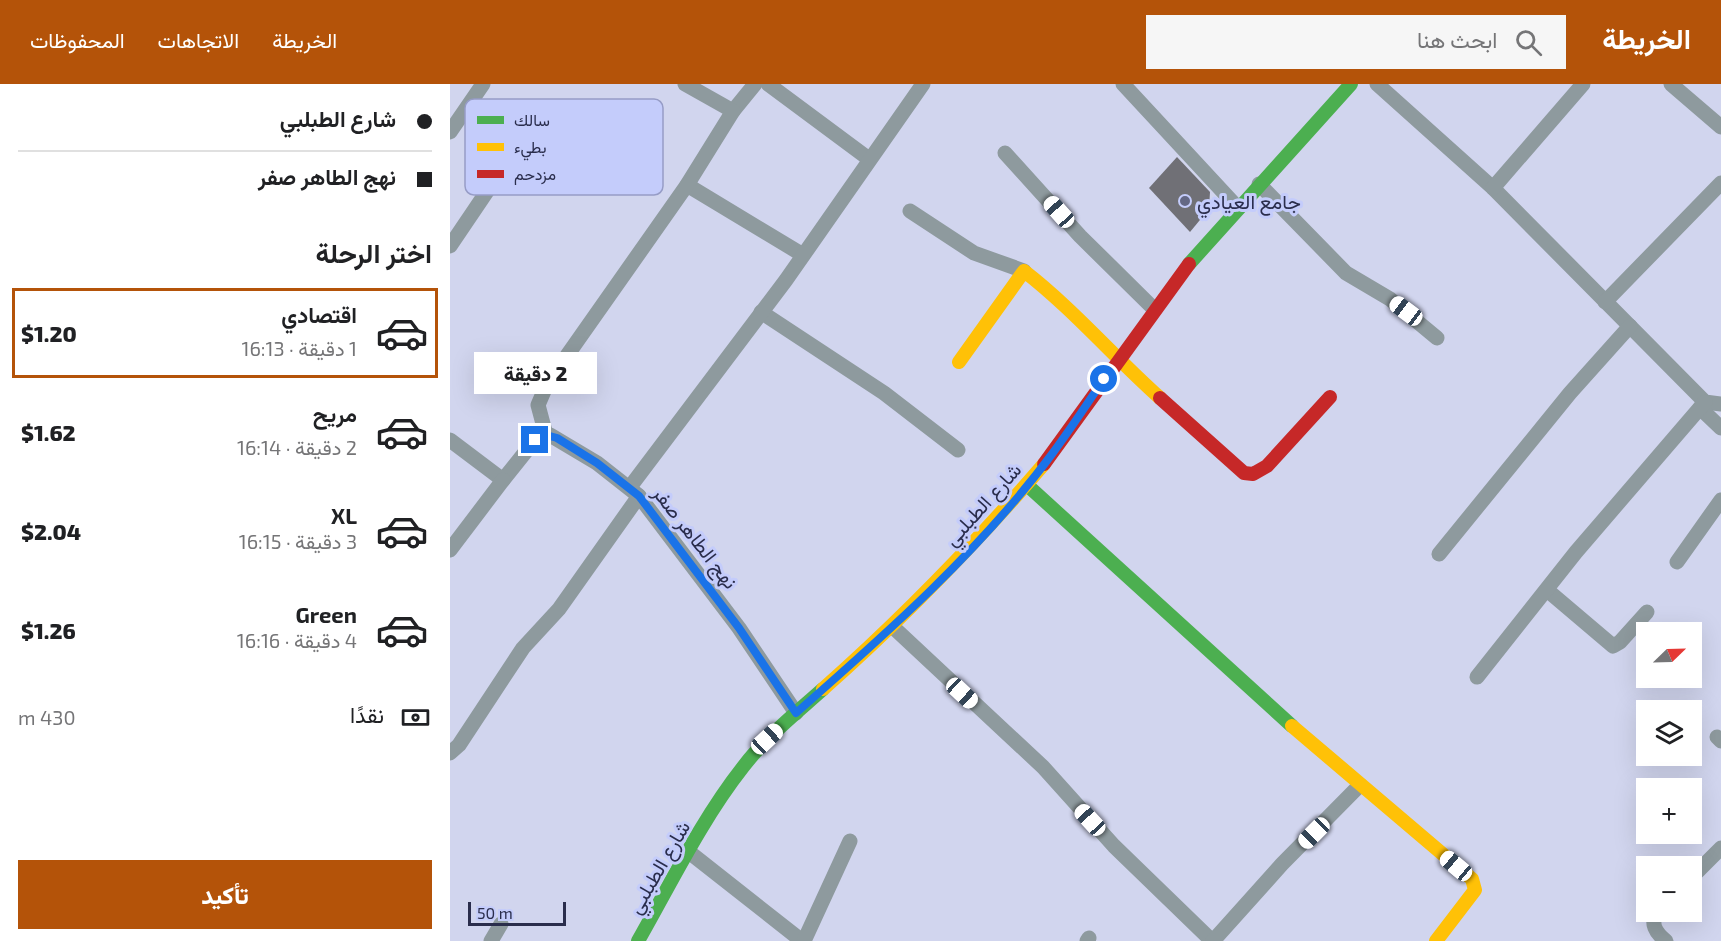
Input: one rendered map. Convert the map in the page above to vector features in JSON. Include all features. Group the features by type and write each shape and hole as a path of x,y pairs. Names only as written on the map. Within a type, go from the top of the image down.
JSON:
{"street":[{"path":"473,99 483,84"},
{"path":"685,84 733,111"},
{"path":"450,550 535,440 546,435 539,413 540,397 687,185 733,111 755,84"},
{"path":"768,84 869,159"},
{"path":"450,753 459,745 523,648 559,609 634,492 923,84"},
{"name":"شارع الطبلبي","path":"638,941 689,852 742,768 796,713 892,627 962,556 1027,485 1052,454 1117,360 1194,256 1351,84"},
{"path":"1377,84 1493,188 1709,405 1721,428"},
{"path":"1493,188 1583,84"},
{"path":"1671,84 1721,128"},
{"path":"1131,86 1238,207"},
{"path":"450,132 465,110"},
{"path":"1005,153 1080,236 1154,309"},
{"path":"1605,302 1721,183"},
{"path":"1259,184 1346,273 1390,299 1437,339"},
{"path":"687,185 803,255"},
{"path":"450,246 485,195"},
{"path":"910,211 974,254 1024,271 1061,300 1117,360 1244,473 1253,474 1268,466 1330,397"},
{"path":"959,362 1024,271"},
{"path":"761,312 884,393 958,450"},
{"path":"1438,554 1570,393 1630,326"},
{"path":"1477,677 1547,590 1709,405"},
{"name":"نهج الطاهر صفر","path":"546,435 557,438 634,492 739,628 796,713"},
{"path":"450,440 503,480"},
{"path":"1027,485 1112,566 1360,785 1475,883 1472,896 1436,941"},
{"path":"1677,562 1721,500"},
{"path":"1547,590 1613,646 1620,642 1647,612"},
{"path":"892,627 1042,767 1114,846 1212,941 1282,864 1360,785"},
{"path":"689,852 803,941 850,841"},
{"path":"1702,867 1721,848"},
{"path":"1653,922 1655,930 1666,941"},
{"path":"490,941 501,924"}],"building":[{"name":"جامع العيادي","path":"1177,157 1210,192 1209,209 1190,232 1149,188"}],"traffic: fast":[{"path":"1189,264 1351,84"},
{"path":"1027,485 1292,726"},
{"path":"638,941 728,787 761,746 823,689"}],"traffic: slow":[{"path":"959,362 1024,271 1059,301 1160,398"},
{"path":"823,689 937,580 1044,464"},
{"path":"1292,726 1472,879 1475,890 1436,941"}],"traffic: jam":[{"path":"1044,464 1189,264"},
{"path":"1160,398 1244,473 1253,474 1267,466 1330,397"}],"place":[{"name":"جامع العيادي","path":"1185,201"}],"route":[{"path":"535,440 546,435 557,438 597,463 639,496 739,628 796,713 892,627 995,521 1052,454 1104,379"}]}
